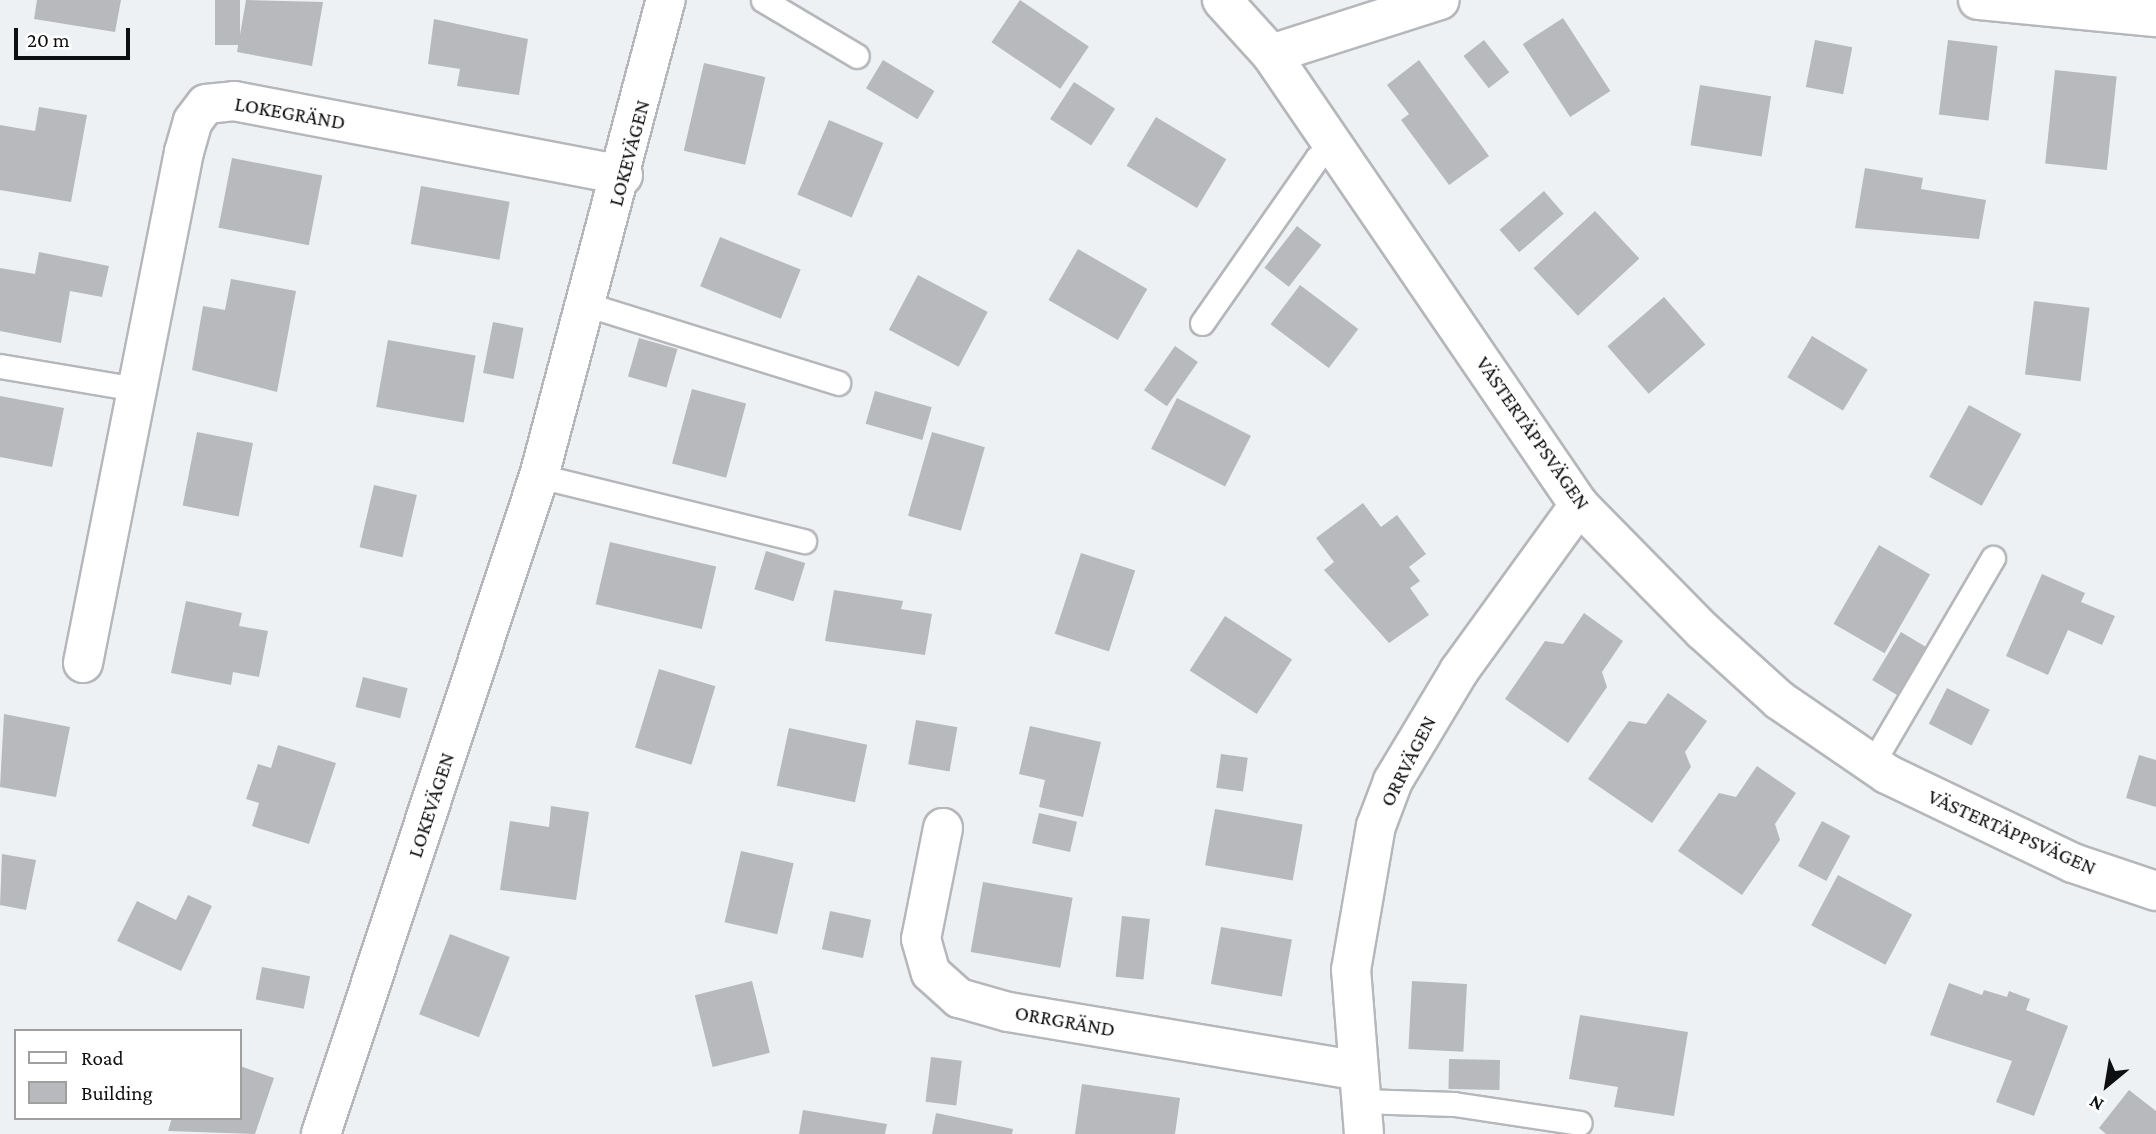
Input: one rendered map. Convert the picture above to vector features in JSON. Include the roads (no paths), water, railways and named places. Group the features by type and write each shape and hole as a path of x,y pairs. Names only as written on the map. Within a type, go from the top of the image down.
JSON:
{"street":[{"name":"LOKEVÄGEN","path":"321,1134 540,476 623,175 666,0"},
{"name":"VÄSTERTÄPPSVÄGEN","path":"1222,0 1271,54 1579,505 1779,700 1872,764 2073,863 2156,891"},
{"path":"1271,54 1440,0"},
{"path":"1978,0 2156,17"},
{"name":"LOKEGRÄND","path":"83,663 184,152 193,121 206,104 234,101 623,175"},
{"name":"ORRVÄGEN","path":"1360,1102 1355,924 1376,825 1393,781 1459,671 1579,505"},
{"name":"ORRGRÄND","path":"943,828 921,939 931,973 959,998 1360,1102"}],"lane":[{"path":"763,0 857,56"},
{"path":"1202,323 1317,158 1333,146"},
{"path":"588,305 838,383"},
{"path":"0,366 136,389"},
{"path":"540,476 804,541"},
{"path":"1872,764 1993,558"},
{"path":"1360,1102 1454,1104 1580,1123"}]}
